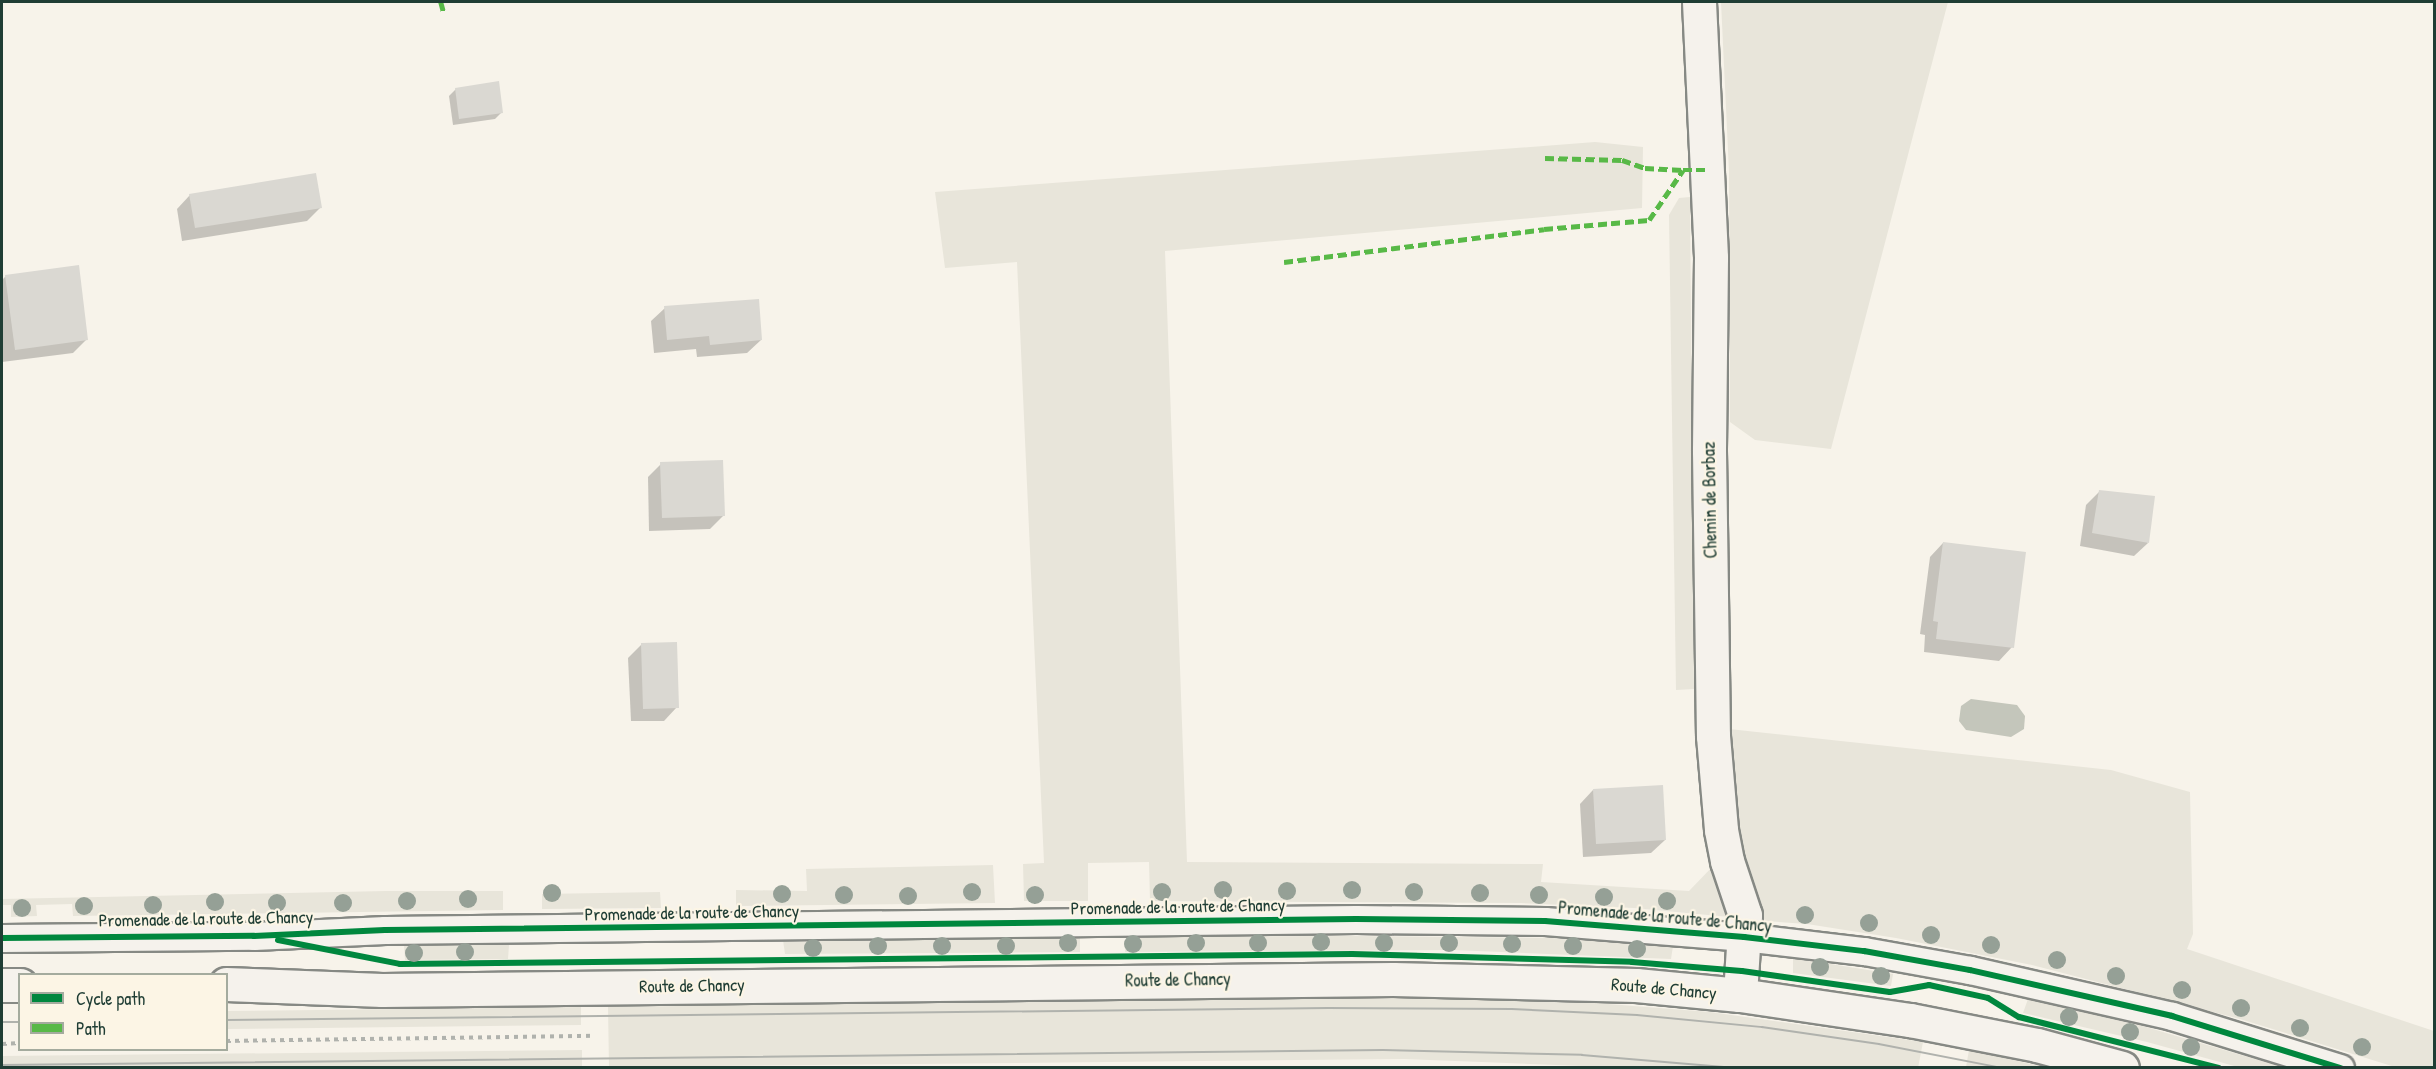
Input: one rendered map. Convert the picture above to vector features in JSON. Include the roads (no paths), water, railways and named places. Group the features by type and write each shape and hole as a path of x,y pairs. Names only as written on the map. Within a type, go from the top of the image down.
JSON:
{"main road":[{"name":"Chemin de Borbaz","path":"1699,2 1711,258 1709,451 1713,736 1721,831 1727,861 1745,915 1740,996"},
{"name":"Route de Chancy","path":"228,984 382,990 1393,979 1636,985 1854,1011 2037,1045 2122,1068"},
{"path":"2,985 18,985"}],"street":[{"name":"Promenade de la route de Chancy","path":"2,938 254,936 396,930 1356,919 1545,921 1744,937 1864,951 2051,987 2172,1016 2340,1068"}],"tram line":[{"path":"228,1020 1328,1008 1512,1009 1637,1015 1762,1027 1879,1044 2003,1068"},
{"path":"2,1022 18,1022"},
{"path":"2,1065 1383,1050 1582,1055 1738,1068"}]}
